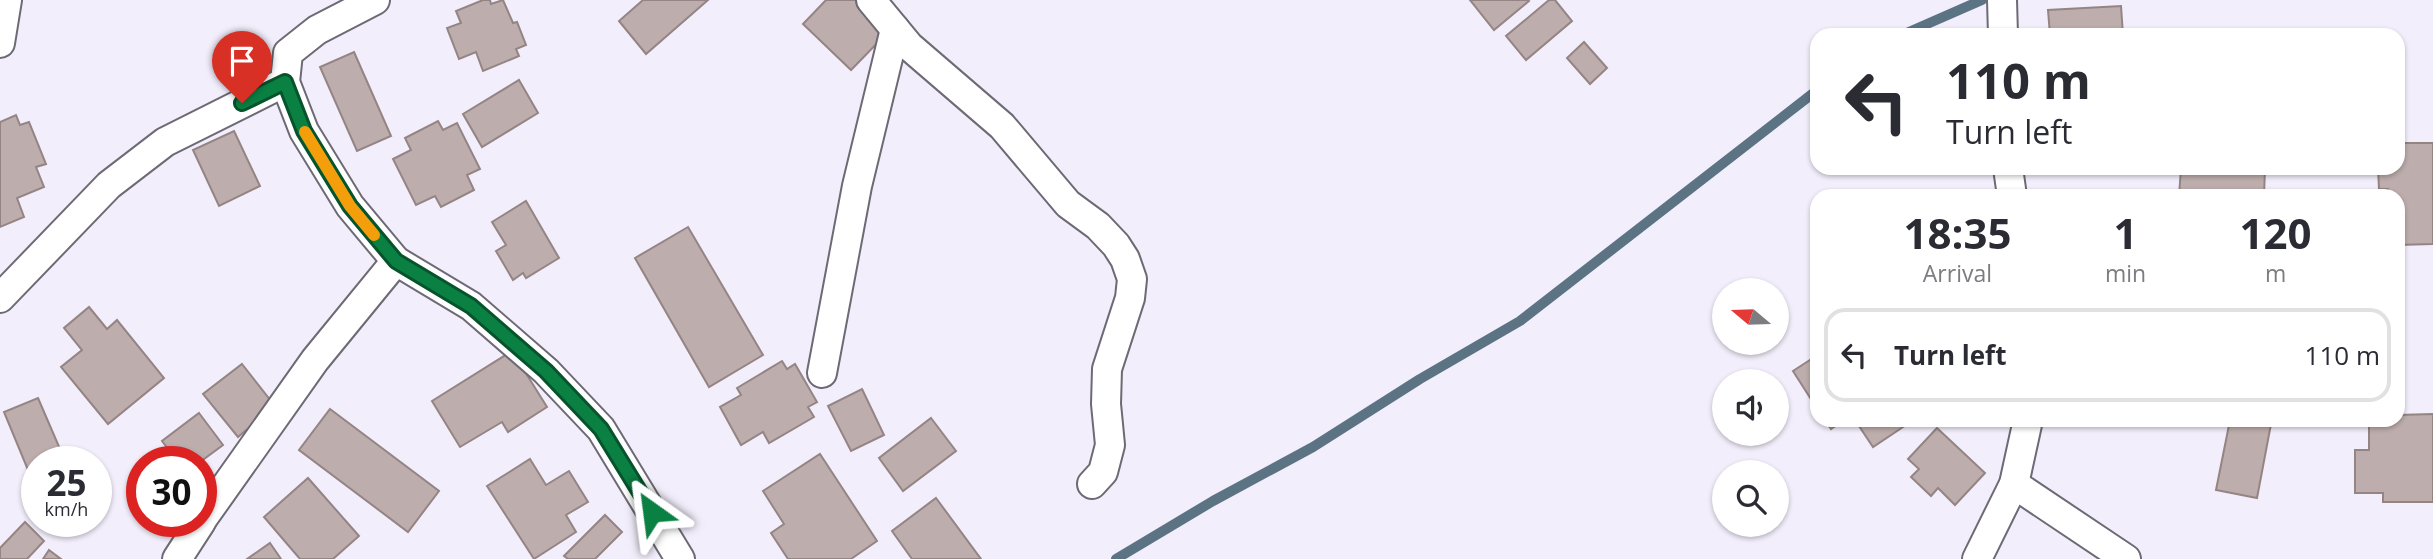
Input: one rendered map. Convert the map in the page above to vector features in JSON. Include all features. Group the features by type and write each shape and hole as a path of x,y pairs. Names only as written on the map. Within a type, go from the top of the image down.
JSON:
{"street":[{"path":"0,43 7,0"},
{"path":"375,0 317,30 288,53 285,82 304,131 350,206 396,261 471,306 546,371 601,429 680,559"},
{"path":"871,0 909,46 1002,127 1068,204 1098,226 1125,259 1132,279 1129,298 1107,369 1106,404 1110,445 1103,472 1092,484"},
{"path":"2002,0 2003,28"},
{"path":"822,373 857,186 895,29"},
{"path":"0,298 109,185 165,142 285,82"},
{"path":"217,498 315,360 396,261"},
{"path":"1977,559 2014,484 2026,427"},
{"path":"2014,484 2126,559"},
{"path":"177,559 191,537"}],"building":[{"path":"483,0 490,0 491,4 503,0 513,23 517,22 526,45 516,49 519,56 483,71 476,52 459,59 447,28 461,23 456,11"},
{"path":"643,0 708,0 646,54 619,21"},
{"path":"826,0 857,0 889,31 851,70 803,24"},
{"path":"1470,0 1528,0 1529,1 1494,30"},
{"path":"1549,0 1555,0 1572,21 1526,60 1506,36"},
{"path":"2121,6 2123,28 2049,28 2048,10"},
{"path":"1584,42 1607,68 1590,84 1567,58"},
{"path":"354,52 391,136 357,151 320,67"},
{"path":"519,80 538,113 482,147 463,114"},
{"path":"16,115 20,125 29,122 46,164 36,167 44,187 17,198 24,217 0,227 0,122"},
{"path":"438,121 443,130 457,123 480,169 467,175 474,190 441,207 435,196 416,205 393,159 411,150 405,138"},
{"path":"234,131 260,186 219,206 193,150"},
{"path":"2405,143 2433,143 2433,244 2405,245 2405,189 2379,189 2378,175 2405,175"},
{"path":"2180,175 2265,175 2264,189 2180,189"},
{"path":"526,201 559,258 526,278 523,273 513,280 496,251 506,245 492,222"},
{"path":"688,227 763,355 709,387 635,258"},
{"path":"89,307 107,329 117,320 164,378 108,424 61,367 82,350 64,328"},
{"path":"512,351 547,407 508,432 502,422 460,447 432,401"},
{"path":"1810,360 1810,398 1793,371"},
{"path":"782,361 787,369 795,364 817,402 808,407 814,417 769,443 763,432 741,445 720,407 741,395 737,388"},
{"path":"242,364 275,406 238,437 203,394"},
{"path":"862,389 884,435 851,451 828,406"},
{"path":"38,398 59,446 21,446 21,453 4,412"},
{"path":"330,409 439,491 408,532 299,450"},
{"path":"199,413 223,445 217,449 217,446 166,446 162,441"},
{"path":"2433,414 2433,502 2383,502 2383,493 2355,493 2355,450 2369,450 2369,427 2405,427 2405,415"},
{"path":"931,418 956,451 903,491 879,458"},
{"path":"1860,427 1903,427 1873,447"},
{"path":"2229,427 2270,427 2257,498 2216,490"},
{"path":"1937,428 1985,473 1955,505 1938,488 1931,496 1911,477 1919,469 1908,459"},
{"path":"820,454 877,541 851,559 788,559 771,533 784,524 763,491"},
{"path":"530,459 546,485 569,471 588,502 566,515 576,532 534,559 487,486"},
{"path":"308,478 359,536 333,559 300,559 264,517"},
{"path":"936,498 981,559 912,559 892,531"},
{"path":"605,515 622,532 595,559 568,559 564,556"},
{"path":"21,526 21,537 40,537 44,541 27,559 0,559 0,548"},
{"path":"270,543 281,559 247,559"},
{"path":"49,550 61,559 43,559"}],"waterway":[{"path":"1918,28 1982,0"},
{"path":"1116,559 1213,501 1313,447 1420,379 1520,321 1810,96"}],"slow traffic":[{"path":"305,132 350,206 374,235"}],"route":[{"path":"242,103 285,82 304,131 350,206 396,261 471,306 546,371 601,429 652,512"}]}
